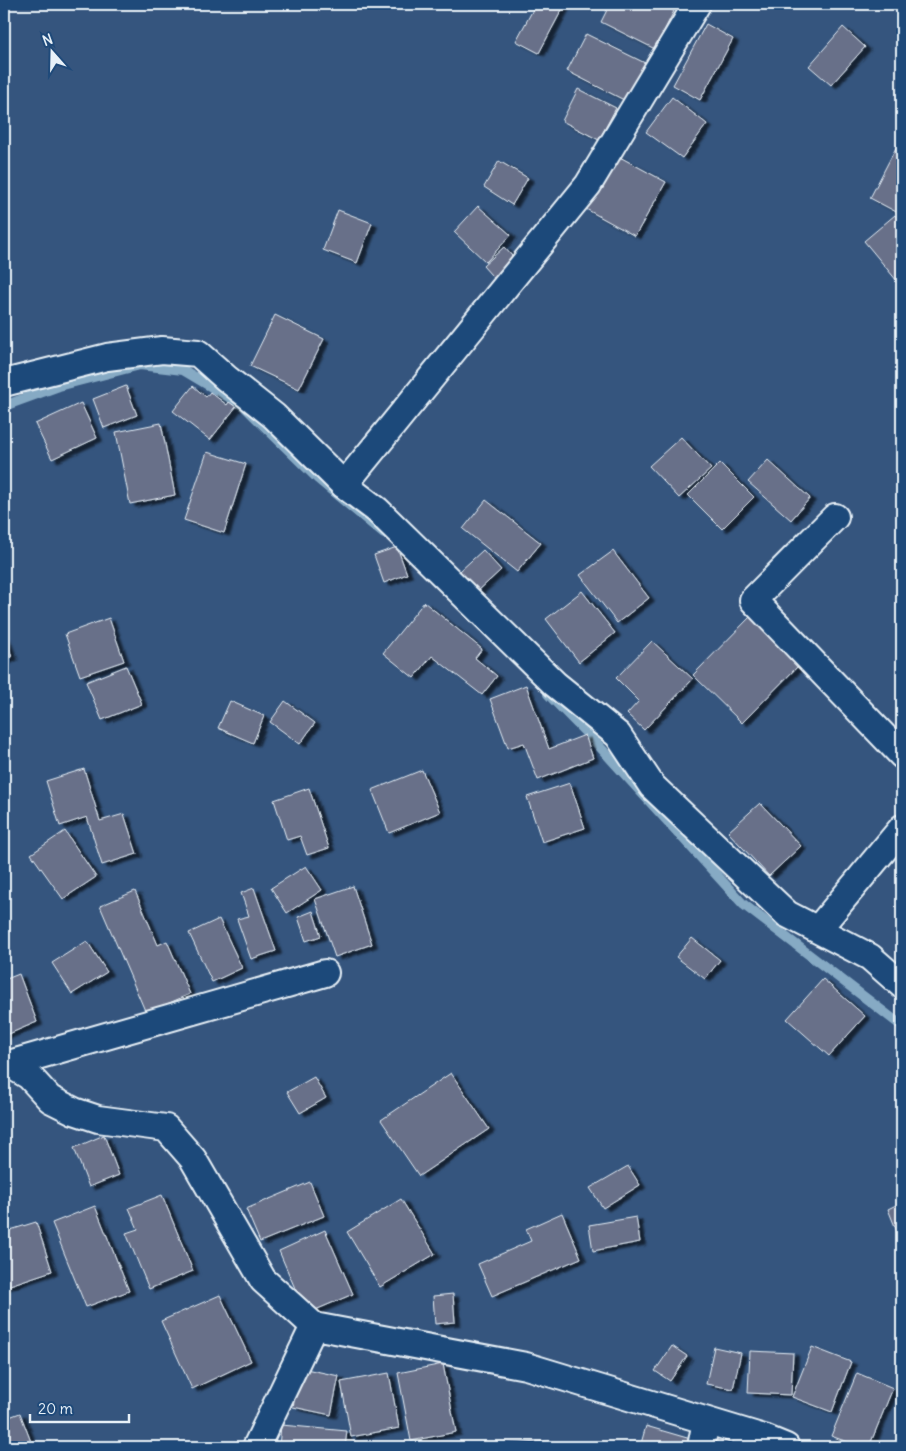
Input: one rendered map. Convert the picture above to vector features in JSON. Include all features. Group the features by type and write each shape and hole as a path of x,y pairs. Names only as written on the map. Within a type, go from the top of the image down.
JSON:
{"street":[{"path":"344,485 588,185 697,4"},
{"path":"4,383 107,357 162,350 198,353 274,416 344,485 377,510 555,684 618,735 652,786 787,914 870,957 902,985"},
{"path":"836,517 753,600 902,755"},
{"path":"818,929 902,828"},
{"path":"6,1064 325,973"},
{"path":"6,1064 29,1076 50,1099 74,1111 98,1119 166,1128 193,1159 263,1280 314,1326 526,1366 764,1438 786,1447"},
{"path":"256,1447 314,1326"},
{"path":"701,1447 706,1421"}],"building":[{"path":"536,4 565,4 539,53 516,41"},
{"path":"610,4 658,4 674,11 655,49 601,22"},
{"path":"706,24 733,39 700,100 673,85"},
{"path":"843,27 865,47 831,85 809,66"},
{"path":"586,34 645,63 626,101 567,71"},
{"path":"578,89 616,108 599,140 562,121"},
{"path":"672,97 707,124 682,158 646,132"},
{"path":"902,136 902,215 870,198"},
{"path":"616,155 666,182 635,236 586,209"},
{"path":"499,161 528,178 512,205 484,187"},
{"path":"478,206 511,235 486,262 454,232"},
{"path":"338,210 372,223 357,263 323,250"},
{"path":"895,215 902,224 902,287 864,241"},
{"path":"504,247 521,266 500,285 483,266"},
{"path":"275,315 324,339 299,389 250,366"},
{"path":"126,386 137,415 104,428 93,399"},
{"path":"193,386 206,397 210,392 227,405 229,402 236,407 210,440 173,411"},
{"path":"81,403 97,438 52,459 35,424"},
{"path":"161,423 175,495 130,504 116,432"},
{"path":"681,437 711,469 679,498 649,466"},
{"path":"207,452 246,464 224,533 184,520"},
{"path":"768,460 810,498 791,520 748,482"},
{"path":"720,463 754,497 722,529 688,495"},
{"path":"486,500 541,543 517,572 463,529"},
{"path":"397,547 407,574 384,583 374,555"},
{"path":"483,550 501,570 478,591 460,571"},
{"path":"613,551 649,598 617,623 580,575"},
{"path":"582,591 615,633 579,662 546,619"},
{"path":"424,602 482,649 475,658 497,676 482,695 432,656 414,678 383,653"},
{"path":"753,614 802,662 742,723 693,675"},
{"path":"109,618 124,661 80,676 65,634"},
{"path":"4,636 12,657 4,661"},
{"path":"652,641 693,679 644,730 627,714 639,701 616,678"},
{"path":"126,666 142,704 102,720 86,682"},
{"path":"526,685 549,749 585,735 593,758 538,780 524,743 508,748 490,699"},
{"path":"230,701 264,716 253,743 218,728"},
{"path":"285,701 315,723 300,744 270,722"},
{"path":"84,769 100,821 124,814 137,854 102,865 87,817 60,826 46,781"},
{"path":"422,770 440,812 389,833 372,790"},
{"path":"570,783 585,828 542,842 527,797"},
{"path":"309,788 329,848 307,855 300,836 287,840 274,800"},
{"path":"760,803 801,846 769,876 728,832"},
{"path":"65,831 96,877 63,899 31,854"},
{"path":"306,866 322,890 287,913 271,888"},
{"path":"353,886 372,944 335,957 315,899"},
{"path":"254,888 276,951 251,959 237,919 249,916 241,893"},
{"path":"135,891 158,945 167,941 190,994 146,1013 100,906"},
{"path":"313,911 321,936 306,941 298,917"},
{"path":"219,919 242,968 212,982 189,933"},
{"path":"692,938 720,960 705,979 676,957"},
{"path":"87,941 107,972 72,994 52,963"},
{"path":"19,974 37,1022 4,1036 4,980"},
{"path":"823,979 865,1016 829,1056 787,1019"},
{"path":"451,1073 489,1129 419,1176 381,1120"},
{"path":"314,1077 326,1098 300,1113 287,1092"},
{"path":"104,1135 119,1175 89,1187 74,1148"},
{"path":"628,1166 640,1185 603,1208 590,1188"},
{"path":"310,1182 324,1216 260,1242 246,1209"},
{"path":"162,1195 193,1271 149,1289 126,1233 138,1229 129,1208"},
{"path":"401,1199 435,1254 380,1287 347,1232"},
{"path":"902,1202 902,1244 888,1209"},
{"path":"95,1206 129,1291 86,1307 52,1223"},
{"path":"562,1213 581,1258 492,1296 478,1264 531,1241 526,1229"},
{"path":"636,1217 640,1242 593,1251 589,1225"},
{"path":"36,1222 52,1271 4,1287 4,1232"},
{"path":"325,1230 353,1294 306,1314 279,1251"},
{"path":"453,1294 455,1322 435,1324 433,1296"},
{"path":"220,1295 251,1361 192,1389 161,1321"},
{"path":"672,1346 687,1356 670,1381 655,1371"},
{"path":"714,1347 741,1353 733,1389 706,1384"},
{"path":"812,1347 851,1362 832,1412 792,1397"},
{"path":"750,1351 793,1353 791,1395 748,1393"},
{"path":"443,1364 456,1432 411,1441 398,1373"},
{"path":"301,1368 339,1376 331,1415 293,1407"},
{"path":"389,1373 399,1428 351,1437 341,1382"},
{"path":"857,1373 893,1388 869,1447 861,1447 831,1436"},
{"path":"20,1413 33,1447 4,1447 4,1419"},
{"path":"281,1425 347,1431 345,1447 279,1447"},
{"path":"646,1426 694,1440 692,1447 640,1447"},
{"path":"550,1441 550,1447 502,1447 502,1445"}],"waterway":[{"path":"4,406 59,386 140,365 183,370 245,407 318,479 384,534"},
{"path":"548,694 600,747 743,904 902,1026"}]}
